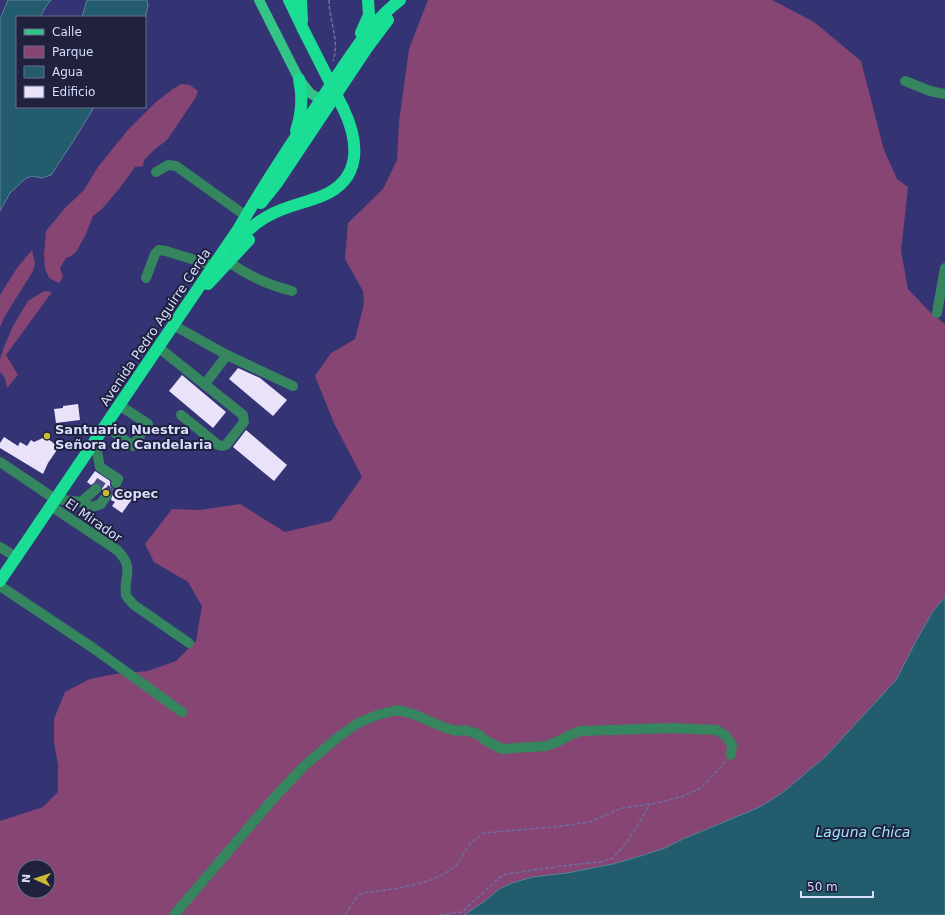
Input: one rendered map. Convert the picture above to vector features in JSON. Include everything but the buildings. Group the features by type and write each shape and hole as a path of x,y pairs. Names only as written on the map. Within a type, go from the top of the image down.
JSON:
{"highway":[{"path":"214,266 261,220 278,211 328,193 340,185 348,176 353,166 354,143 350,124 289,0"},
{"path":"301,0 303,29"},
{"path":"355,49 369,15 368,0"},
{"name":"Avenida Pedro Aguirre Cerda","path":"239,228 277,182 355,49 372,27 400,0"},
{"name":"Avenida Pedro Aguirre Cerda","path":"0,581 214,266 292,142 368,48 404,0"},
{"path":"292,142 298,126 302,105 299,79"},
{"path":"188,304 248,241 263,228 279,217 313,199"}],"main road":[{"path":"259,0 299,79 310,94 325,101"}],"street":[{"path":"905,81 930,92 945,94"},
{"path":"156,172 168,165 176,166 246,216"},
{"path":"146,278 159,250 214,266"},
{"path":"229,262 257,279 292,291"},
{"path":"937,313 945,268"},
{"path":"173,325 226,355 293,386"},
{"path":"158,347 243,415 244,422 226,445 222,446 218,445 181,415"},
{"path":"205,384 226,355"},
{"path":"105,426 132,446 148,424 119,405"},
{"path":"95,441 100,467 106,474 118,479 116,483"},
{"name":"El Mirador","path":"0,462 117,550 124,557 128,571 125,589 129,600 188,643"},
{"path":"81,502 96,489"},
{"path":"53,502 81,502 92,507 101,504 106,496"},
{"path":"0,547 16,557"},
{"path":"0,586 93,648 182,712"},
{"path":"174,915 273,799 304,766 358,723 376,715 398,710 413,714 443,727 456,731 464,730 478,734 485,740 502,749 546,746 581,731 670,728 717,730 726,736 732,745 731,756"}],"path":[{"path":"329,0 330,17 335,40 335,54 332,64"},
{"path":"345,915 357,897 363,893 412,885 440,877 455,866 469,845 484,833 554,827 590,822 622,808 682,796 701,788 731,756"},
{"path":"440,915 462,912 499,878 506,874 600,862 613,858 629,839 651,803"}],"green space":[{"path":"428,0 772,0 814,22 861,61 884,150 897,179 908,187 901,251 908,289 931,313 945,324 945,597 933,611 896,680 825,757 782,793 760,807 665,848 613,864 499,889 485,901 464,915 0,915 0,821 43,807 58,792 58,765 54,743 54,719 65,692 90,679 115,674 148,671 176,661 196,641 202,606 188,582 154,562 145,544 172,509 200,510 240,504 285,532 331,521 362,477 334,423 315,376 331,353 355,339 364,304 363,291 345,259 348,223 383,189 397,160 399,122 409,49"},
{"path":"181,84 190,85 198,91 196,97 167,140 144,160 143,166 135,167 101,210 93,216 86,234 76,252 66,258 60,268 63,277 59,283 49,278 45,269 44,255 46,231 65,208 84,190 98,167 127,131 156,102"},
{"path":"32,250 35,263 33,271 5,316 0,327 0,295 17,268"},
{"path":"44,291 52,292 6,355 18,375 7,388 5,378 0,372 0,359 4,347 13,326 28,301"}],"water":[{"path":"8,0 51,0 41,16 16,16 16,108 93,108 51,175 42,178 32,176 26,178 10,193 0,211 0,19"},
{"path":"87,0 147,0 148,6 146,16 82,16"},
{"name":"Laguna Chica","path":"945,597 945,915 464,915 485,901 499,889 512,883 533,877 567,873 613,864 665,848 760,807 782,793 825,757 896,680 933,611"}],"tunnel":[{"path":"96,489 105,475"},
{"path":"106,496 116,483"}],"place":[{"name":"Santuario Nuestra Señora de Candelaria","path":"47,436"},
{"name":"Copec","path":"106,493"}]}
